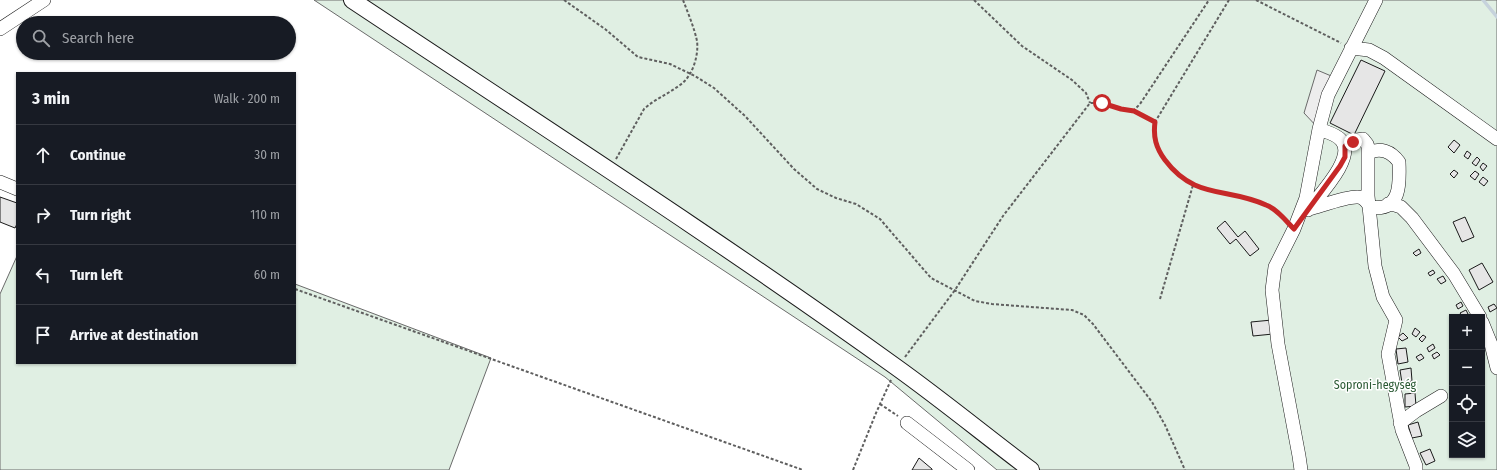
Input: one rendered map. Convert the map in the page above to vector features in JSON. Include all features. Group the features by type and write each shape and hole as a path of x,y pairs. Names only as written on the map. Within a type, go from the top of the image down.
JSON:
{"main road":[{"path":"352,0 609,170 785,289 897,368 1031,470"}],"street":[{"path":"20,16 44,0"},
{"path":"1301,470 1278,344 1272,290 1275,268 1294,229 1306,198 1319,129 1328,95 1376,0"},
{"path":"0,29 16,18"},
{"path":"1351,48 1369,50 1384,58 1497,139"},
{"path":"1294,229 1345,157 1345,146 1340,139 1319,129"},
{"path":"1345,146 1363,139 1367,144 1368,196 1375,266 1383,297 1396,320 1388,354 1400,423 1413,456 1416,470"},
{"path":"1309,209 1358,197 1363,198 1370,207 1376,208 1388,204 1393,200 1398,194 1399,162 1390,152 1374,150 1368,153"},
{"path":"0,182 16,189"},
{"path":"1388,204 1401,208 1412,218 1454,274 1478,314"},
{"path":"1485,329 1491,344 1497,368"},
{"path":"1400,423 1416,411 1441,396"},
{"path":"907,423 968,470"}],"path":[{"path":"564,0 605,29 638,57 670,64 690,73 714,88 746,116 794,169 818,189 836,198 856,204 880,219 931,278 981,302 1072,310 1084,315 1093,324 1152,402 1165,425 1185,470"},
{"path":"609,170 644,109 651,102 682,84 690,73 697,52 697,41 683,0"},
{"path":"974,0 1022,46 1072,80 1086,93 1090,103"},
{"path":"1134,111 1209,0"},
{"path":"1229,0 1155,122 1154,133 1156,145 1160,154 1174,171 1192,185 1223,194 1251,198 1268,205 1294,229"},
{"path":"1256,0 1351,48"},
{"path":"1090,103 1102,103 1121,109 1134,111 1155,122"},
{"path":"853,470 880,404 897,368 955,290 1003,216 1090,103"},
{"path":"1160,299 1192,185"},
{"path":"296,289 803,470"},
{"path":"880,404 907,423"}],"green space":[{"name":"Soproni-hegység","path":"314,0 1497,0 1497,470 997,470 885,377"},
{"path":"16,258 16,364 296,364 296,284 491,358 449,470 0,470 0,294"}],"shaded area":[{"path":"1317,70 1336,78 1319,129 1304,113"}],"building":[{"path":"1361,60 1385,71 1354,135 1330,123"},
{"path":"1454,140 1460,145 1454,153 1448,147"},
{"path":"1467,151 1471,154 1468,159 1464,156"},
{"path":"1477,157 1480,160 1476,166 1472,163"},
{"path":"1483,163 1487,166 1483,171 1480,167"},
{"path":"1454,170 1458,173 1454,178 1450,174"},
{"path":"1475,171 1479,174 1475,180 1470,176"},
{"path":"1483,177 1488,181 1484,186 1479,182"},
{"path":"0,197 16,203 15,228 0,222"},
{"path":"1465,217 1474,237 1462,242 1453,222"},
{"path":"1225,221 1238,237 1245,231 1259,249 1250,256 1236,239 1230,244 1217,228"},
{"path":"1419,249 1421,253 1416,256 1413,253"},
{"path":"1482,263 1493,282 1479,290 1469,270"},
{"path":"1433,270 1435,273 1430,276 1428,273"},
{"path":"1443,276 1446,281 1441,284 1437,279"},
{"path":"1461,302 1463,306 1458,309 1456,305"},
{"path":"1494,304 1497,308 1490,312 1488,307"},
{"path":"1466,310 1468,314 1461,314 1460,313"},
{"path":"1272,320 1273,334 1253,336 1251,322"},
{"path":"1415,328 1420,332 1416,337 1412,334"},
{"path":"1403,333 1408,338 1402,341 1398,337"},
{"path":"1423,335 1426,337 1422,342 1419,339"},
{"path":"1433,344 1435,348 1429,352 1427,348"},
{"path":"1406,348 1408,362 1398,364 1396,349"},
{"path":"1437,352 1440,355 1434,359 1432,355"},
{"path":"1421,354 1424,358 1419,361 1416,357"},
{"path":"1411,368 1412,381 1402,383 1400,370"},
{"path":"1415,393 1416,406 1405,407 1405,394"},
{"path":"1418,422 1422,436 1412,438 1408,425"},
{"path":"1430,449 1435,461 1426,465 1420,453"},
{"path":"919,458 932,469 932,470 912,470"}],"waterway":[{"path":"1483,0 1497,17"}],"route":[{"path":"1102,103 1121,109 1134,111 1155,122 1154,133 1156,145 1160,154 1174,171 1192,185 1223,194 1251,198 1268,205 1294,229 1340,166 1345,157 1345,146 1353,142"}]}
